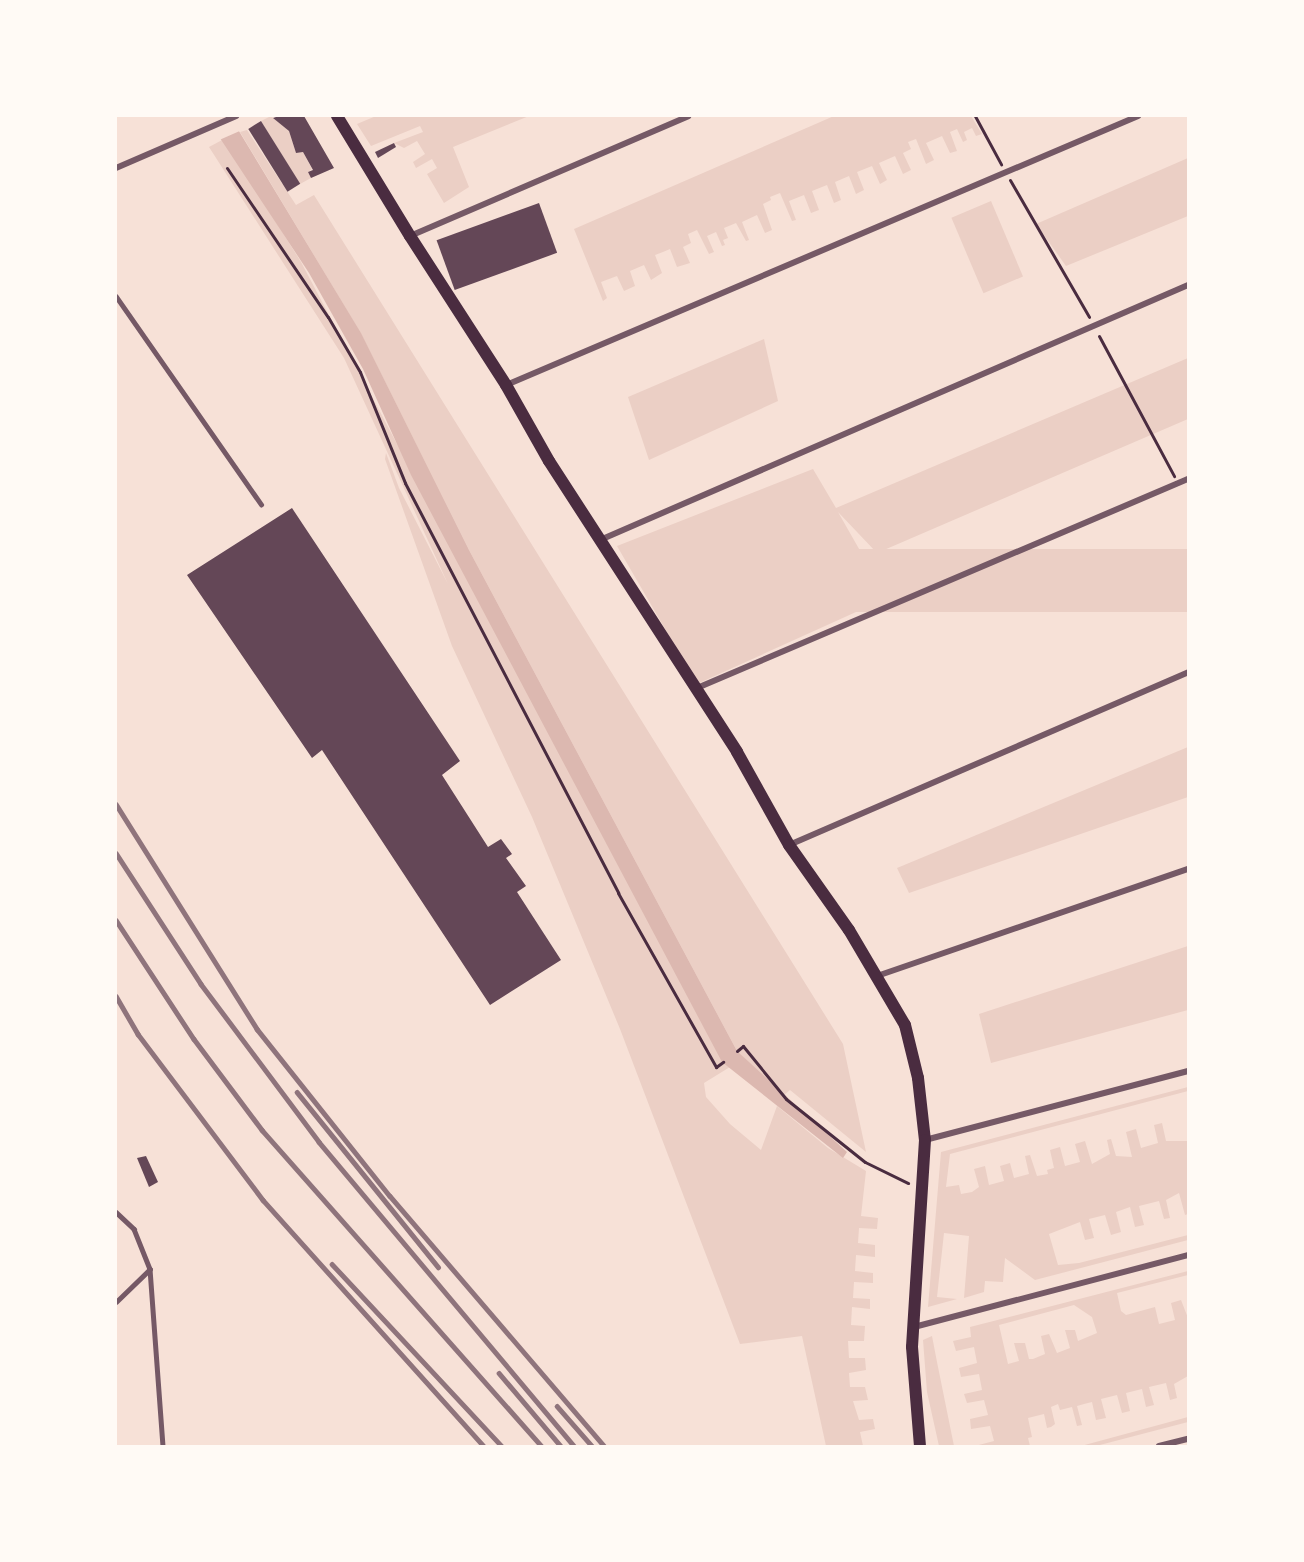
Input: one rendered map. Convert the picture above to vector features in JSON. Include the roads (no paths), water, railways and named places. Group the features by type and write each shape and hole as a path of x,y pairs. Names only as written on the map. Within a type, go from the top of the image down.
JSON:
{"main road":[{"path":"337,116 410,236 507,385 599,540 696,689 789,845 877,976 910,1040 925,1140 914,1327 916,1424 920,1446"}],"street":[{"path":"410,236 688,116"},
{"path":"507,385 1138,116"},
{"path":"116,168 234,117"},
{"path":"599,540 1188,285"},
{"path":"696,689 1188,479"},
{"path":"789,845 1188,672"},
{"path":"877,976 1188,870"},
{"path":"925,1140 1188,1071"},
{"path":"914,1327 1188,1255"},
{"path":"1159,1446 1188,1439"}],"lane":[{"path":"116,296 261,504"},
{"path":"116,1212 134,1229 150,1269 163,1446"},
{"path":"116,1302 150,1269"}],"railway":[{"path":"116,804 257,1029 390,1196 604,1446"},
{"path":"116,853 201,984 319,1142 574,1446"},
{"path":"116,920 194,1039 262,1130 542,1446"},
{"path":"116,996 138,1034 263,1200 484,1446"},
{"path":"297,1092 438,1267"},
{"path":"332,1264 502,1446"},
{"path":"499,1373 561,1446"},
{"path":"557,1406 592,1446"}]}
